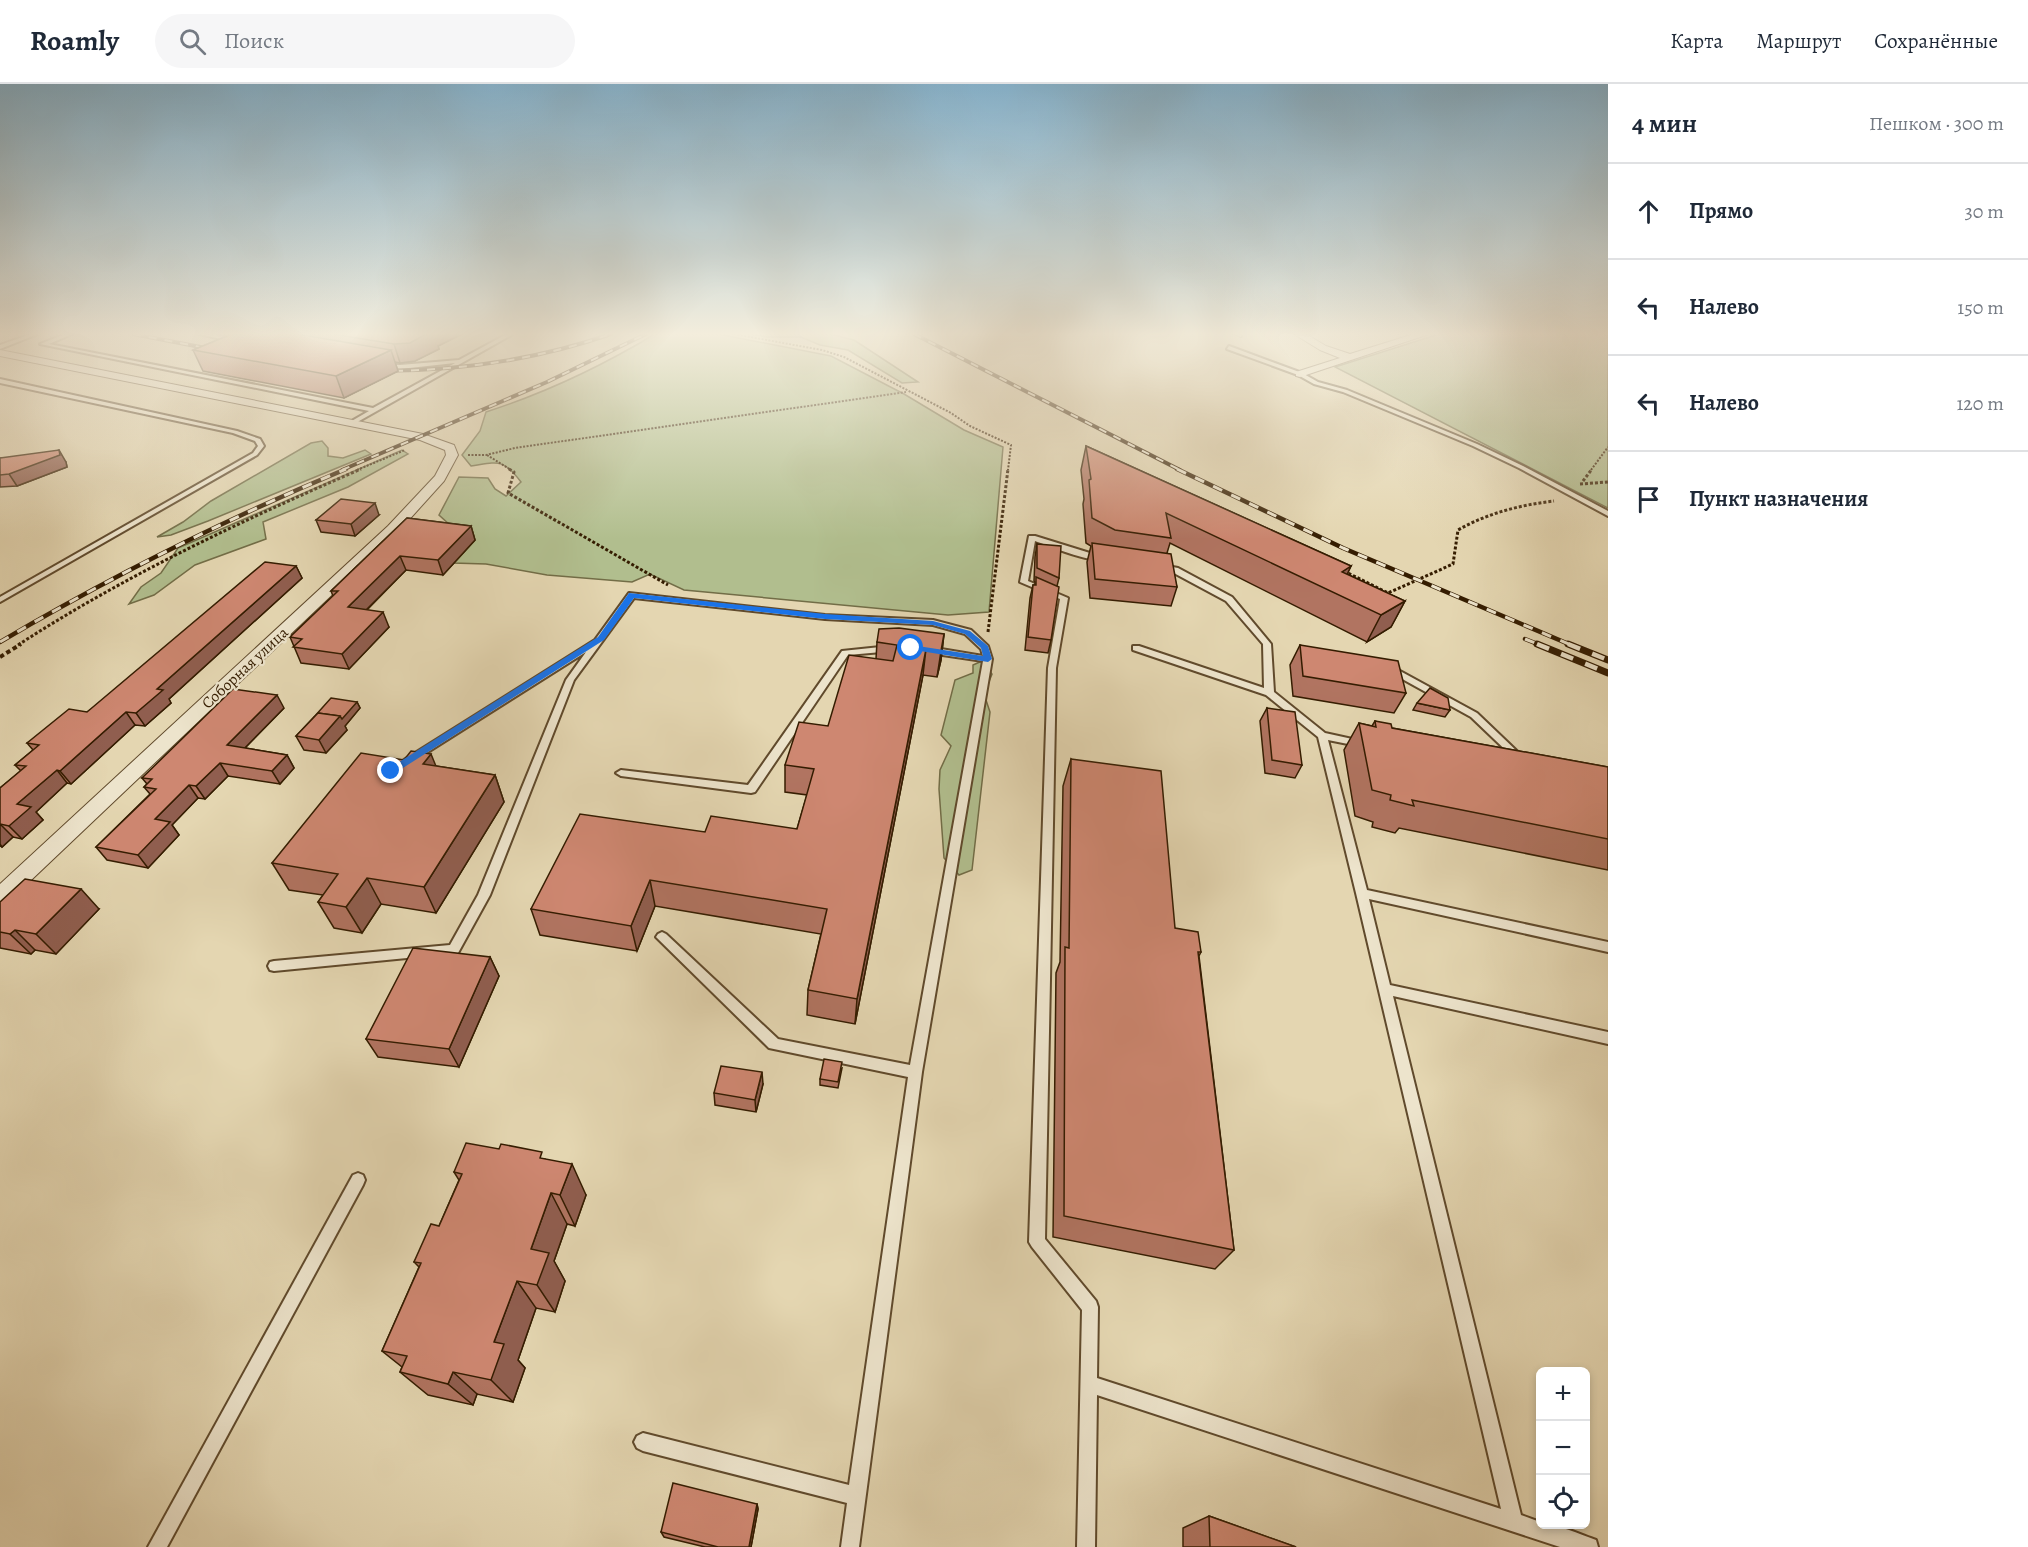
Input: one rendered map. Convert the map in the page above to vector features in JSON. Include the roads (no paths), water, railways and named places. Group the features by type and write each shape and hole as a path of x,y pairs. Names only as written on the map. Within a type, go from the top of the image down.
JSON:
{"street":[{"path":"248,402 352,423"},
{"name":"Соборная улица","path":"0,897 393,528 440,478 452,455 450,448 426,438 352,423"}],"lane":[{"path":"0,600 255,454 261,446 258,440 235,432 98,402"},
{"path":"335,402 374,410"},
{"path":"352,423 388,402"},
{"path":"1372,402 1475,445 1608,514"},
{"path":"1086,1547 1090,1307 1037,1242 1052,668 1064,598 1024,582 1032,538 1087,556 1120,561"},
{"path":"1153,566 1175,570 1229,599 1267,644 1269,693"},
{"path":"274,966 454,950 484,895 570,680 632,595 825,617 933,623 968,632 985,648 988,659 915,1072 850,1547"},
{"path":"401,765 601,638"},
{"path":"621,773 751,789 845,653 900,648"},
{"path":"1136,648 1269,693 1322,736 1378,746"},
{"path":"922,649 988,659"},
{"path":"1384,665 1474,715 1528,767"},
{"path":"1322,736 1386,989 1513,1522"},
{"path":"1362,893 1608,947"},
{"path":"662,937 774,1044 915,1072"},
{"path":"1386,989 1608,1038"},
{"path":"157,1547 358,1180"},
{"path":"1089,1384 1589,1547"},
{"path":"643,1442 856,1496"}],"railway":[{"path":"342,470 500,402"},
{"path":"1048,402 1180,470"},
{"path":"0,642 84,594 170,550 346,469"},
{"path":"1177,469 1343,548 1571,645"},
{"path":"1525,639 1540,645"},
{"path":"1537,644 1608,673"},
{"path":"1568,644 1608,660"}]}
